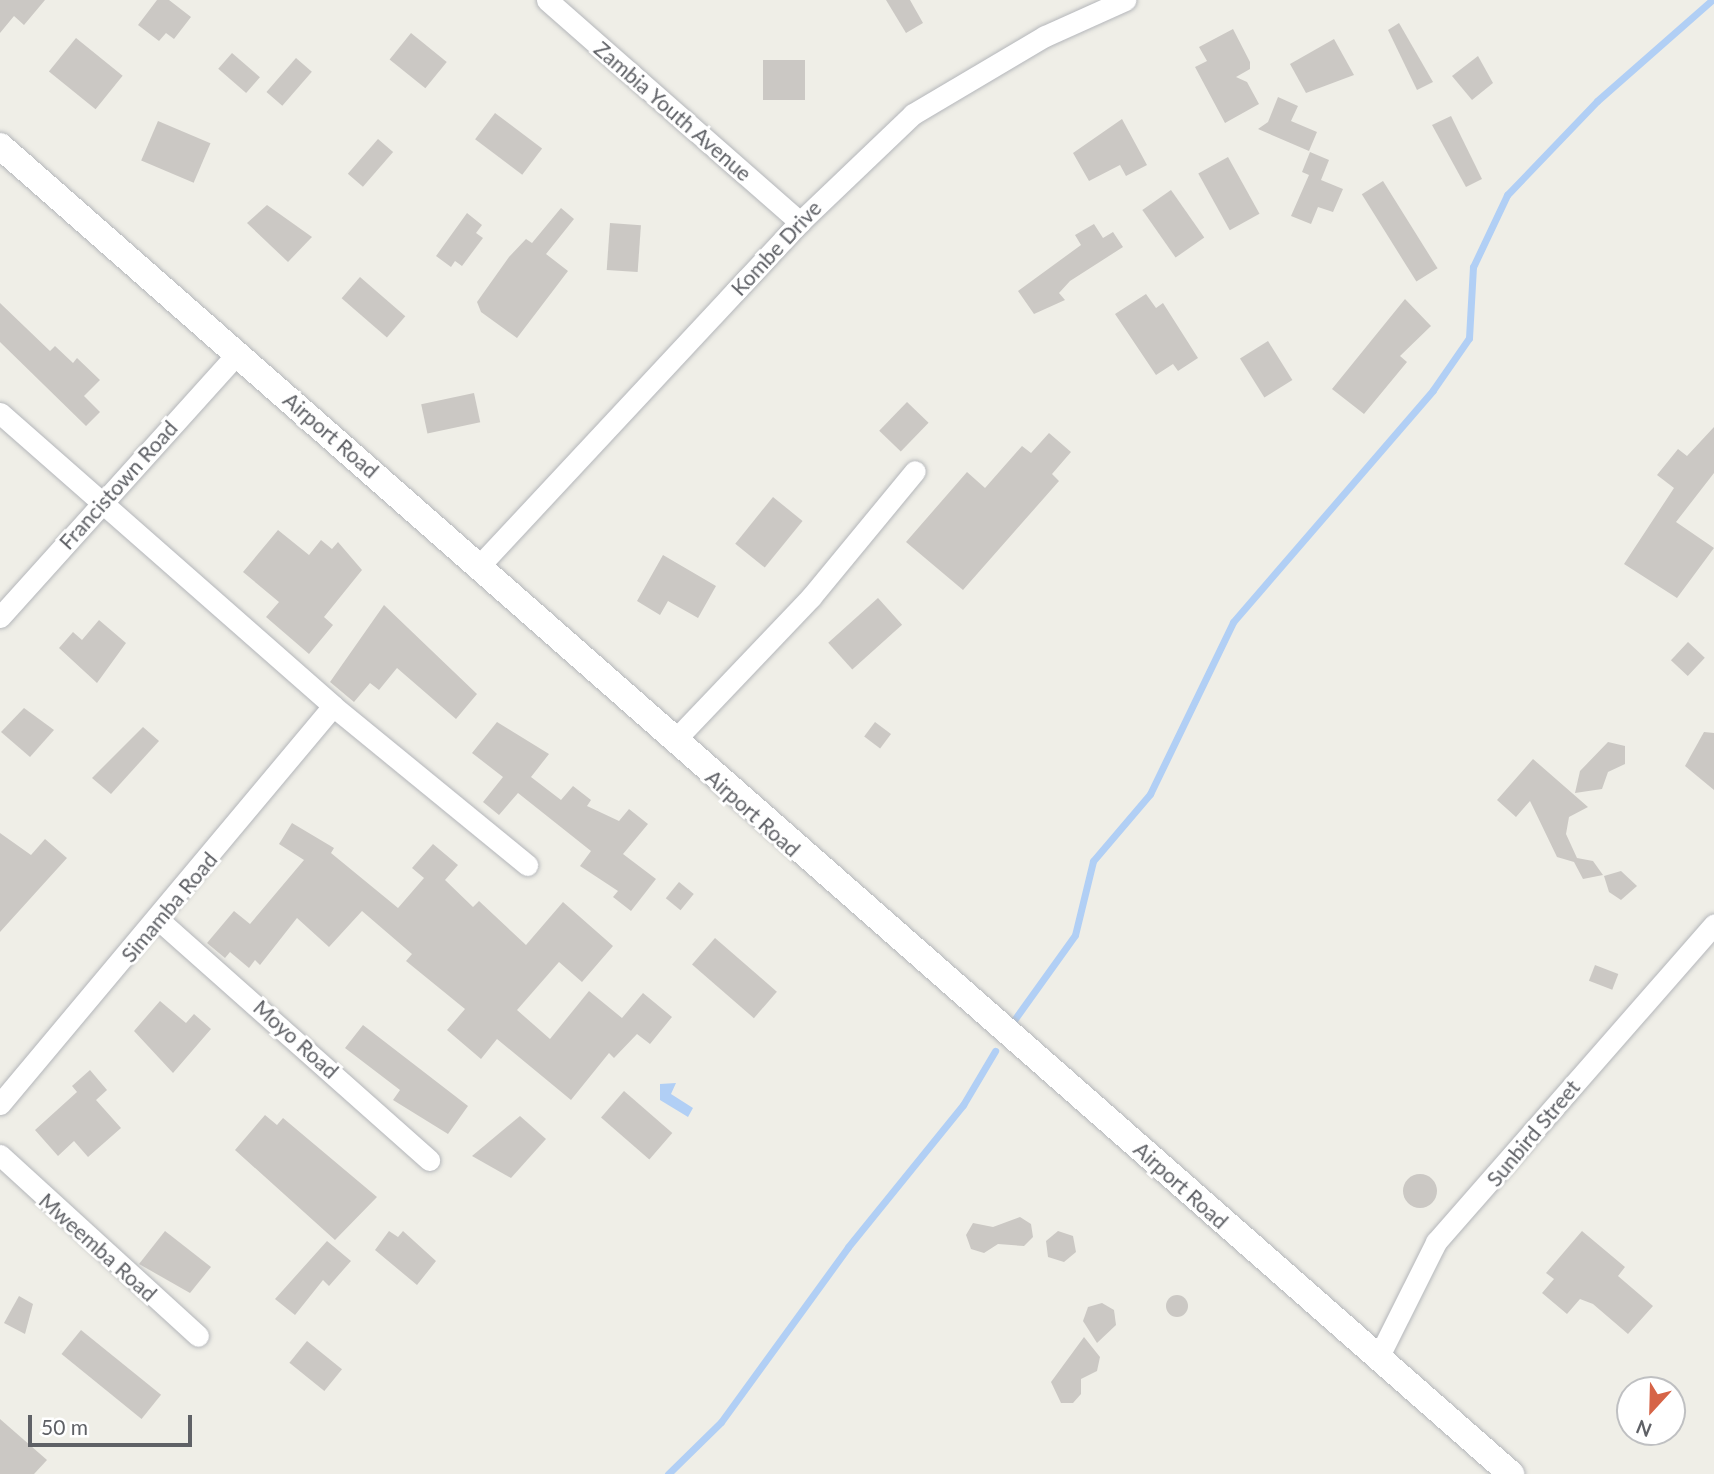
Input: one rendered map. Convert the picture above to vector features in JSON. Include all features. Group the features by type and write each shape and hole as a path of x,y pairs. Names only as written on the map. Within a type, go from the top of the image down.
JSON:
{"street":[{"name":"Zambia Youth Avenue","path":"547,0 800,222"},
{"name":"Kombe Drive","path":"480,565 800,222 945,90 1125,0"},
{"name":"Airport Road","path":"0,146 480,565 674,741 1511,1474"},
{"name":"Francistown Road","path":"0,617 237,354"},
{"path":"0,413 103,500 333,706 527,865"},
{"path":"674,741 811,597 915,471"},
{"name":"Simamba Road","path":"0,1104 160,921 333,706"},
{"name":"Moyo Road","path":"160,921 429,1160"},
{"name":"Sunbird Street","path":"1378,1357 1436,1242 1714,925"},
{"name":"Mweemba Road","path":"0,1156 198,1336"}],"water":[{"path":"676,1083 671,1094 693,1108 688,1117 660,1100 660,1084"}],"building":[{"path":"0,0 45,0 24,25 14,16 0,33"},
{"path":"157,0 169,0 191,17 174,39 166,33 159,41 138,25"},
{"path":"886,0 910,0 923,23 906,33"},
{"path":"1399,23 1433,82 1417,90 1388,30"},
{"path":"1233,29 1250,62 1250,69 1236,77 1247,82 1259,104 1225,123 1195,67 1207,61 1199,47"},
{"path":"411,33 447,62 425,88 390,59"},
{"path":"76,38 123,76 96,109 49,71"},
{"path":"1334,39 1354,75 1306,93 1290,64"},
{"path":"232,53 260,77 246,93 218,69"},
{"path":"1478,56 1493,83 1472,100 1452,76"},
{"path":"296,58 312,72 282,106 266,92"},
{"path":"763,60 805,60 805,100 763,100"},
{"path":"1278,97 1298,106 1291,121 1317,132 1309,151 1258,129 1268,122"},
{"path":"495,113 542,149 522,175 475,139"},
{"path":"1451,116 1482,179 1466,187 1432,125"},
{"path":"1122,119 1147,165 1126,176 1120,165 1089,181 1073,153"},
{"path":"158,121 210,143 194,183 141,161"},
{"path":"378,139 393,152 363,187 348,174"},
{"path":"1310,152 1329,160 1321,180 1343,189 1333,212 1318,207 1311,224 1291,216 1309,175 1302,172"},
{"path":"1228,157 1260,214 1230,230 1198,173"},
{"path":"1383,181 1438,268 1416,282 1362,194"},
{"path":"1171,190 1204,238 1176,258 1142,210"},
{"path":"267,205 312,237 288,262 247,223"},
{"path":"561,208 574,219 546,254 568,271 517,338 481,312 477,302 509,257 526,239 532,243"},
{"path":"467,213 482,225 476,233 483,238 462,266 455,261 451,267 436,256"},
{"path":"610,223 641,225 638,272 607,270"},
{"path":"1094,224 1103,238 1113,232 1123,247 1070,281 1059,293 1065,300 1034,314 1018,291 1081,245 1075,235"},
{"path":"360,277 405,316 387,337 342,298"},
{"path":"1146,294 1156,308 1163,303 1198,358 1178,371 1173,364 1156,375 1115,314"},
{"path":"1405,299 1431,326 1400,356 1407,362 1364,414 1332,389"},
{"path":"0,303 50,351 55,346 73,363 77,358 100,380 84,396 100,412 86,426 0,342"},
{"path":"1268,341 1292,380 1264,397 1240,358"},
{"path":"474,393 480,422 427,434 421,404"},
{"path":"907,402 929,423 901,452 879,431"},
{"path":"1714,427 1714,473 1676,522 1714,548 1677,598 1624,564 1674,488 1657,475 1678,449 1687,456"},
{"path":"1049,433 1071,452 1052,474 1059,481 963,590 906,542 967,472 985,488 1022,446 1031,453"},
{"path":"773,497 803,521 765,568 735,544"},
{"path":"278,530 309,555 321,540 332,549 338,542 362,570 324,617 333,625 309,654 266,617 279,602 243,572"},
{"path":"663,555 716,586 698,618 668,601 660,615 637,601"},
{"path":"878,598 902,625 852,670 828,643"},
{"path":"384,605 477,694 456,719 397,668 379,690 370,683 354,702 330,682"},
{"path":"99,620 126,643 97,683 59,648 73,632 82,640"},
{"path":"1688,642 1705,658 1688,676 1671,660"},
{"path":"24,708 54,730 30,757 1,732"},
{"path":"497,722 549,754 531,777 561,800 573,786 591,800 587,806 619,821 629,809 648,824 623,854 656,879 631,911 613,897 618,891 580,866 591,851 518,793 499,815 483,802 503,777 472,753"},
{"path":"875,722 891,734 880,748 864,736"},
{"path":"143,727 159,741 111,794 92,778"},
{"path":"1704,732 1714,733 1714,790 1685,766"},
{"path":"1608,742 1625,746 1625,764 1608,772 1602,789 1575,793 1580,771"},
{"path":"1533,759 1588,807 1569,817 1566,834 1577,858 1593,861 1603,875 1583,879 1574,862 1557,857 1530,801 1516,817 1497,800"},
{"path":"292,823 334,848 331,853 398,908 424,878 412,868 433,844 458,865 445,880 473,907 479,901 526,945 563,902 613,946 582,982 559,962 517,1010 550,1039 589,991 622,1018 643,993 672,1017 650,1044 637,1034 614,1058 609,1053 571,1100 497,1039 481,1059 447,1030 465,1009 406,961 412,954 362,911 329,947 297,918 260,965 255,960 249,968 230,952 225,958 207,943 234,911 250,924 304,860 279,844"},
{"path":"0,833 31,855 45,839 67,858 0,932"},
{"path":"1621,871 1637,886 1621,900 1609,892 1604,876"},
{"path":"679,882 694,894 681,910 666,898"},
{"path":"715,938 777,992 754,1018 692,964"},
{"path":"1595,965 1618,974 1612,990 1589,981"},
{"path":"160,1001 186,1023 194,1014 211,1029 173,1073 134,1031"},
{"path":"363,1025 468,1106 448,1134 393,1100 400,1090 345,1048"},
{"path":"90,1070 107,1090 96,1100 121,1128 88,1157 74,1141 58,1156 35,1130 77,1092 72,1086"},
{"path":"624,1091 672,1133 649,1159 601,1117"},
{"path":"265,1115 277,1125 283,1118 377,1197 335,1240 235,1150"},
{"path":"520,1116 546,1139 511,1178 472,1156"},
{"path":"1420,1174 1432,1179 1437,1191 1432,1203 1420,1208 1408,1203 1403,1191 1408,1179"},
{"path":"1020,1217 1031,1224 1033,1237 1024,1246 998,1244 984,1253 971,1249 966,1235 973,1223 993,1227"},
{"path":"165,1231 211,1267 190,1293 139,1264"},
{"path":"389,1231 398,1237 403,1231 436,1261 417,1285 375,1250"},
{"path":"1058,1231 1073,1236 1076,1252 1064,1262 1048,1257 1046,1241"},
{"path":"1582,1231 1625,1267 1618,1276 1653,1306 1628,1334 1593,1304 1580,1299 1567,1314 1542,1293 1554,1279 1546,1273"},
{"path":"327,1241 351,1261 329,1286 323,1280 295,1315 275,1299"},
{"path":"1177,1295 1185,1298 1188,1306 1185,1314 1177,1317 1169,1314 1166,1306 1169,1298"},
{"path":"19,1296 33,1304 25,1334 4,1323"},
{"path":"1102,1303 1114,1310 1116,1325 1097,1343 1083,1321 1088,1307"},
{"path":"81,1330 161,1395 142,1419 61,1354"},
{"path":"1084,1337 1100,1357 1097,1371 1081,1379 1081,1394 1073,1403 1061,1403 1051,1382"},
{"path":"307,1341 342,1369 324,1391 289,1363"},
{"path":"0,1419 47,1460 34,1474 0,1474"}],"waterway":[{"path":"1012,1023 1075,935 1093,861 1150,794 1233,622 1433,390 1469,338 1473,267 1507,195 1597,101 1712,0"},
{"path":"668,1474 721,1422 848,1247 963,1105 995,1051"}]}
